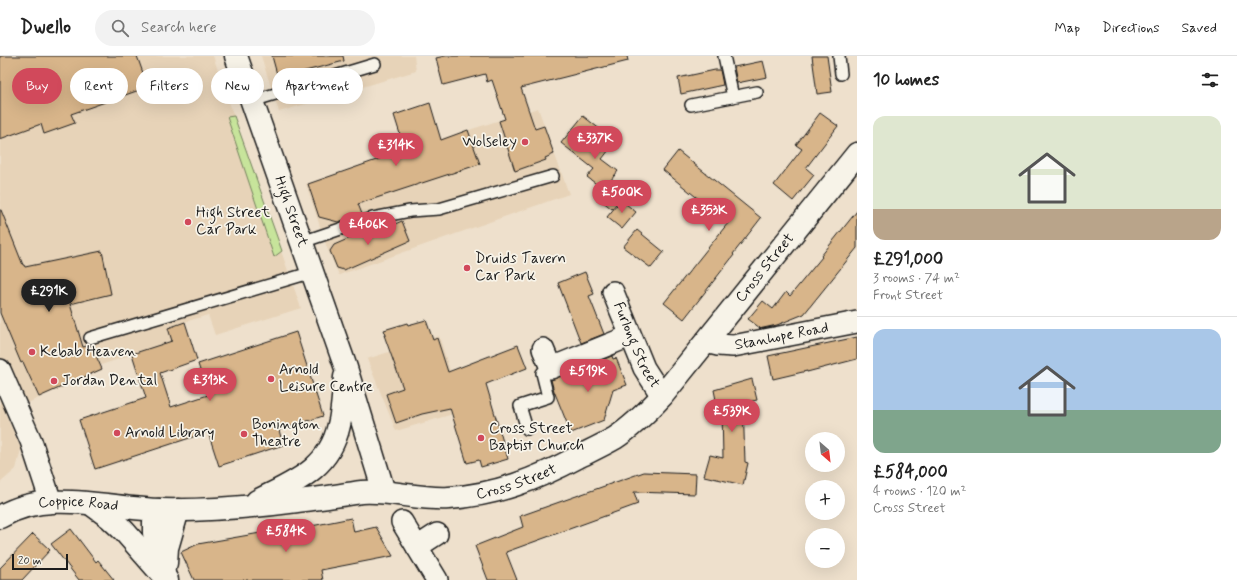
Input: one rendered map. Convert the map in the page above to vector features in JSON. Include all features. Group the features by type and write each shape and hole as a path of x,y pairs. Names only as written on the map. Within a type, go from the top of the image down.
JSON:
{"street":[{"name":"High Street","path":"236,56 240,68"},
{"name":"High Street","path":"253,104 346,368 384,492"},
{"name":"Cross Street","path":"168,510 248,506 364,492 384,492 448,498 486,493 524,483 551,472 615,438 639,419 662,396 857,154"},
{"name":"Furlong Street","path":"613,292 644,368 662,396"},
{"name":"Stanhope Road","path":"706,342 718,345 733,346 857,322"},
{"path":"547,358 630,336"},
{"name":"High Street","path":"248,506 298,480 322,462 331,448 340,425 346,368"},
{"path":"0,370 31,441 51,502"},
{"name":"Coppice Road","path":"0,517 24,505 66,501 168,510"},
{"path":"90,503 124,531 166,578"},
{"path":"166,578 154,533 154,522 168,510"},
{"path":"402,522 436,580"},
{"path":"417,547 437,534"}],"lane":[{"path":"724,56 733,97"},
{"path":"839,56 841,74"},
{"path":"264,97 375,64"},
{"path":"692,105 757,92"},
{"path":"302,242 373,218 410,211 439,209 553,176"},
{"path":"90,338 313,272"},
{"path":"527,429 520,406 548,397 542,373 547,358"}],"shaded area":[{"path":"0,56 213,56 217,68 211,68 211,104 230,104 301,308 215,335 208,315 168,327 172,341 101,365 102,370 5,413 21,449 16,469 0,483"},
{"path":"261,56 414,56 416,71 363,87 363,68 272,68 272,90"},
{"path":"430,103 441,139 538,108 569,194 339,275 327,248 306,184 405,151 394,115"},
{"path":"276,104 306,104 279,112"},
{"path":"439,336 463,411 396,431 367,359"}],"green space":[{"path":"234,116 282,251 274,257 227,117"}],"building":[{"path":"0,56 137,56 141,68 136,68 136,91 128,94 128,68 70,68 70,104 100,104 71,114 75,123 44,134 41,124 0,139"},
{"path":"272,56 343,56 344,61 317,68 275,68"},
{"path":"445,56 627,56 628,61 521,88 535,129 544,126 554,154 545,158 546,160 515,171 499,121 505,119 492,80 487,82 485,74 443,85 436,58"},
{"path":"812,56 827,56 832,92 817,94"},
{"path":"763,61 767,77 737,83 734,67"},
{"path":"720,70 723,85 681,94 678,78"},
{"path":"430,103 441,140 468,130 480,164 358,204 362,214 338,222 319,217 308,184 405,150 394,115"},
{"path":"820,113 838,126 806,168 814,175 793,201 774,185 802,149 796,145"},
{"path":"583,116 601,130 594,138 609,150 602,159 618,171 611,180 626,192 612,209 597,197 603,189 587,177 594,169 561,143"},
{"path":"678,151 761,218 684,319 664,303 728,223 663,170"},
{"path":"621,200 636,212 622,229 607,217"},
{"path":"0,210 25,267 102,251 111,294 70,304 83,347 91,345 102,369 39,397 23,362 21,363 0,313"},
{"path":"857,211 857,248 804,314 777,325 759,329 760,328 748,319 763,301 773,309 786,292 790,296"},
{"path":"402,221 410,241 344,270 337,268 330,251 334,245 366,231 361,229 366,228 369,235"},
{"path":"637,230 664,252 651,268 623,247"},
{"path":"585,272 594,294 589,296 604,334 581,343 558,283"},
{"path":"426,320 433,340 437,338 448,372 518,345 527,368 486,384 508,459 481,467 479,460 467,463 450,408 422,414 396,423 386,394 403,388 384,335 386,335 384,330 407,323 408,325"},
{"path":"185,322 197,360 160,373 171,407 208,395 198,364 296,332 323,416 279,430 283,445 219,466 208,432 95,469 79,420 146,398 132,354 172,341 168,328"},
{"path":"857,337 857,359 773,379 768,356"},
{"path":"612,356 613,359 616,358 627,385 613,390 604,420 571,433 551,380"},
{"path":"752,379 757,400 743,403 745,462 748,463 743,485 704,476 710,455 723,458 722,409 718,410 714,390"},
{"path":"644,472 696,474 695,494 634,492 638,504 506,552 517,580 488,580 475,546 523,527 520,516"},
{"path":"351,518 354,532 376,527 393,556 321,570 323,580 194,580 181,552 198,544 266,532 267,535"},
{"path":"71,529 96,562 98,560 114,580 79,580 51,544"},
{"path":"33,534 50,550 22,580 0,580 0,568"}],"place":[{"name":"Wolseley","path":"525,142"},
{"name":"High Street Car Park","path":"188,222"},
{"name":"Druids Tavern Car Park","path":"467,268"},
{"name":"Kebab Heaven","path":"32,352"},
{"name":"Arnold Leisure Centre","path":"271,379"},
{"name":"Jordan Dental","path":"54,381"},
{"name":"Arnold Library","path":"117,433"},
{"name":"Bonington Theatre","path":"244,434"},
{"name":"Cross Street Baptist Church","path":"481,438"}]}
